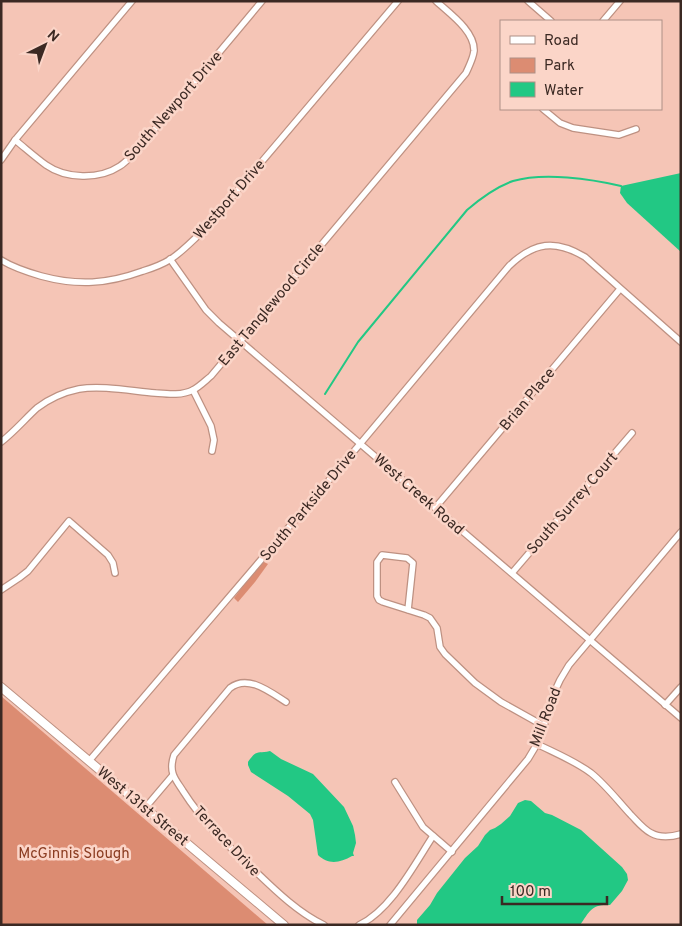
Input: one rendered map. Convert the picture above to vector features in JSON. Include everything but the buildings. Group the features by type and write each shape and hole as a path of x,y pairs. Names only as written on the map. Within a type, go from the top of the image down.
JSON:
{"street":[{"path":"1,160 15,140 132,1"},
{"name":"South Newport Drive","path":"15,140 47,166 62,173 81,177 99,175 120,167 135,153 262,1"},
{"name":"Westport Drive","path":"1,260 26,272 74,283 120,279 154,268 170,259 203,231 398,1"},
{"name":"East Tanglewood Circle","path":"1,442 12,434 38,407 72,391 98,388 180,394 193,390 211,376 466,74 474,49 471,40 459,21 436,1"},
{"path":"528,1 550,20"},
{"path":"604,20 620,1"},
{"path":"544,110 560,123 573,128 619,134 636,129"},
{"name":"South Parkside Drive","path":"89,761 517,258 537,247 547,245 568,248 585,257 620,289"},
{"name":"West Creek Road","path":"170,259 206,310 240,341 681,718"},
{"path":"620,289 681,342"},
{"name":"Brian Place","path":"434,508 620,289"},
{"path":"193,390 211,426 214,440 212,451"},
{"name":"South Surrey Court","path":"512,573 632,434"},
{"path":"1,590 28,571 69,521 108,555 113,563 115,573"},
{"name":"Mill Road","path":"390,925 528,759 537,744 553,695 569,665 681,532"},
{"path":"408,610 413,563 407,558 382,555 377,562 377,596 380,600 430,618 437,628 440,647 475,683 502,702 544,726"},
{"path":"145,808 173,774 172,762 174,755 230,688 242,682 252,683 286,702"},
{"name":"West 131st Street","path":"1,687 284,925"},
{"path":"665,705 681,687"},
{"path":"537,744 578,764 589,772 650,832 660,836 681,834"},
{"name":"Terrace Drive","path":"173,774 194,807 220,838 275,890 296,907 324,925"},
{"path":"395,782 423,827 452,852"},
{"path":"359,925 374,916 390,900 433,836"}],"green space":[{"path":"264,562 268,564 238,602 234,598"},
{"name":"McGinnis Slough","path":"1,696 268,925 1,925"}],"water":[{"path":"681,173 681,252 627,203 620,193 621,186"},
{"path":"270,751 281,759 313,774 344,807 355,835 354,856 330,862 318,855 313,820 310,814 288,796 251,772 248,762 253,755"},
{"path":"525,800 531,801 545,813 581,830 622,867 627,874 628,880 622,891 610,905 592,909 580,925 417,925 417,920 465,858 478,846 490,830 501,824 510,816 518,803"}],"waterway":[{"path":"325,394 358,342 467,210 483,197 501,186 525,178 567,177 621,186"}]}
